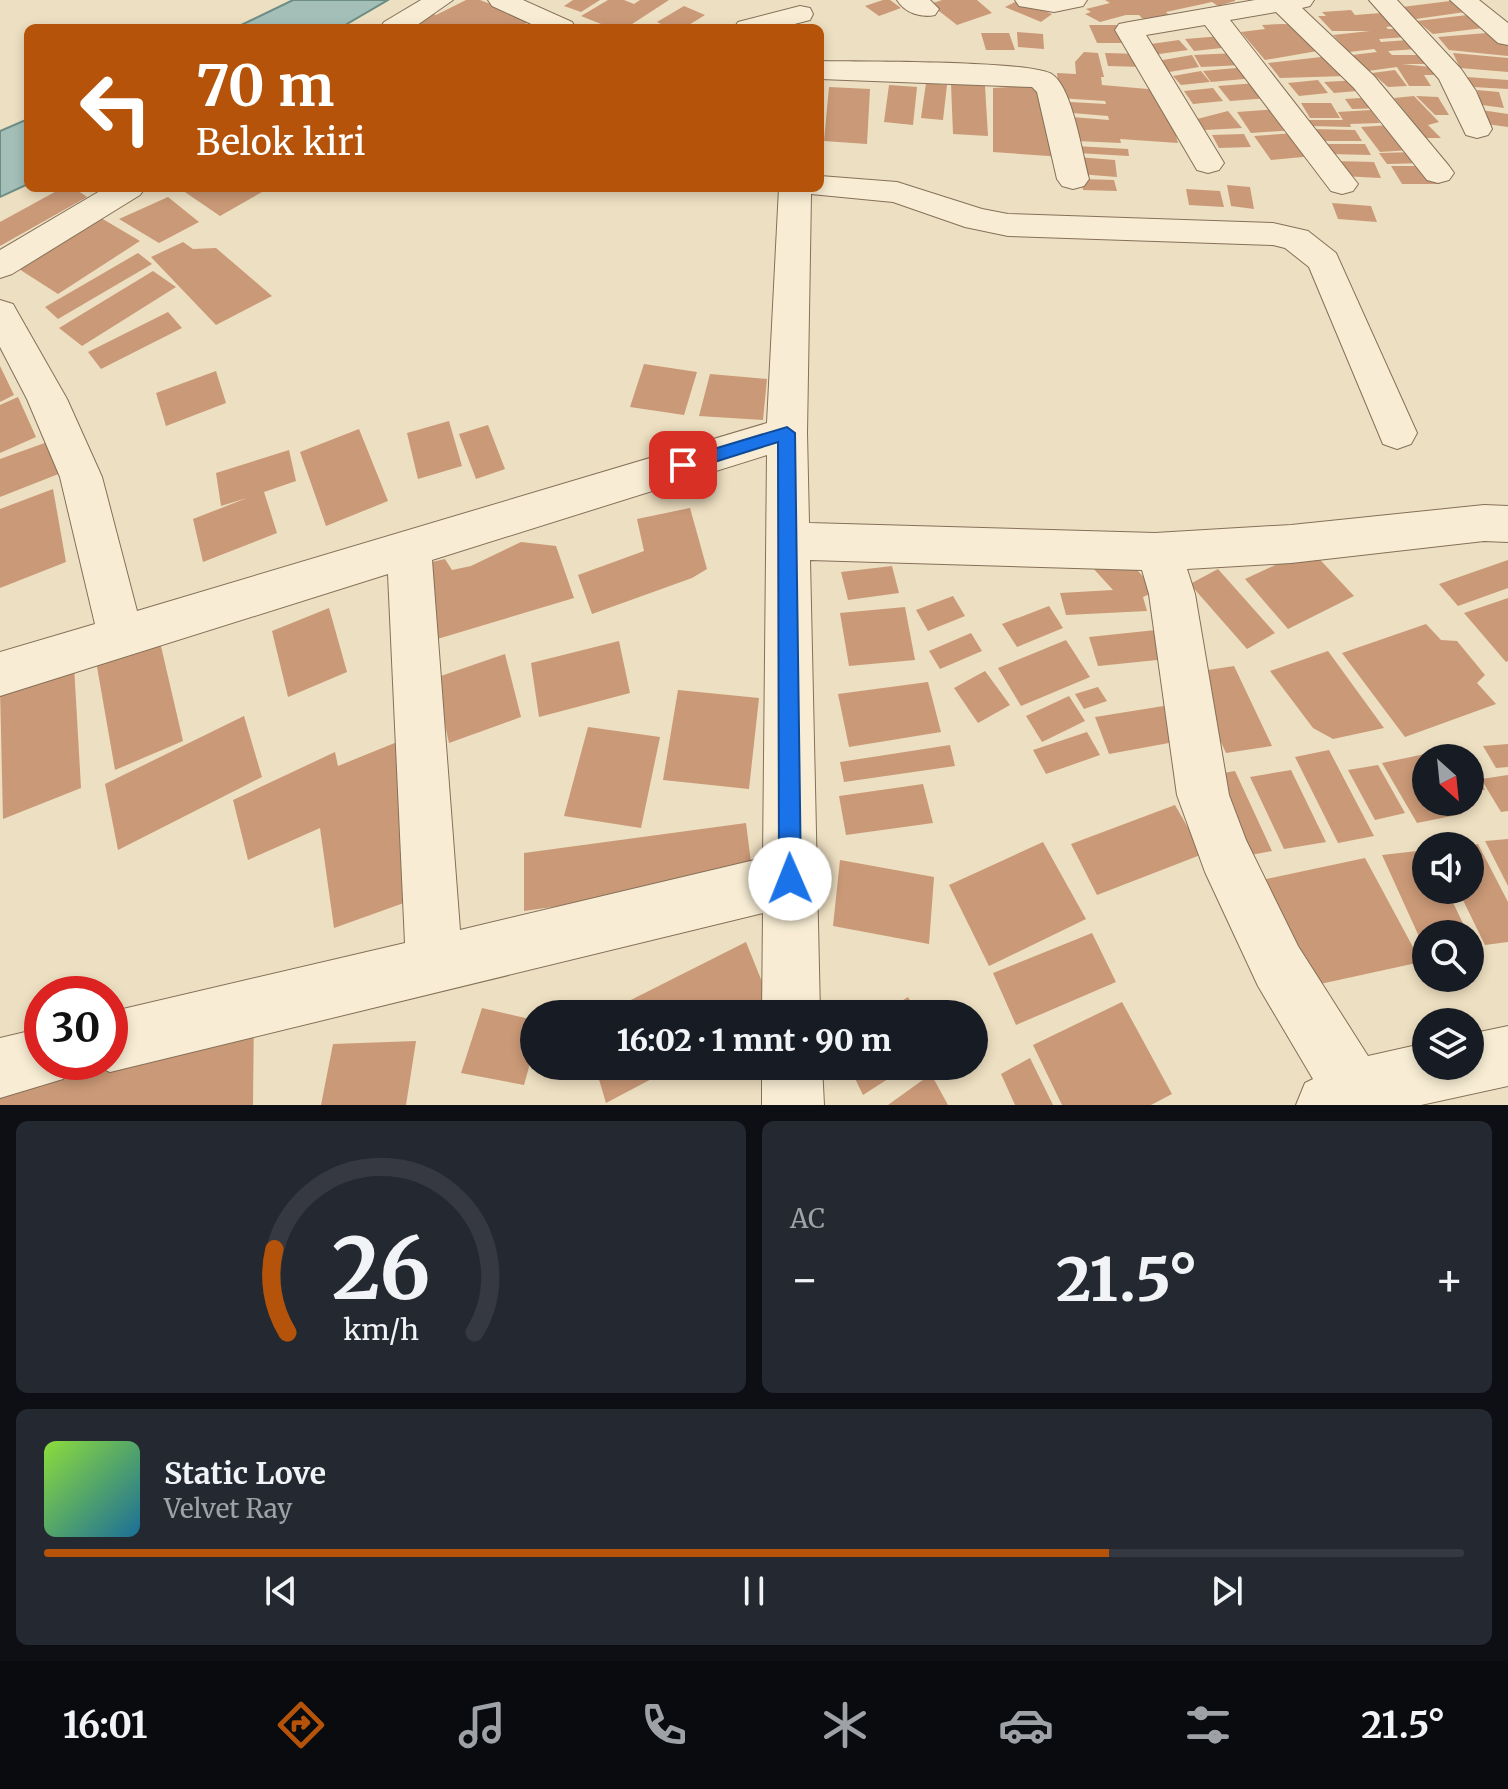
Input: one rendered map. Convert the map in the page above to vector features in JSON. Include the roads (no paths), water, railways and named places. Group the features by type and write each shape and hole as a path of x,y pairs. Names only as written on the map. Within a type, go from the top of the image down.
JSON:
{"street":[{"path":"401,24 440,0"},
{"path":"501,0 553,24"},
{"path":"1028,0 1054,4 1074,0"},
{"path":"1382,0 1451,75 1477,129"},
{"path":"1463,0 1508,37"},
{"path":"1208,163 1129,30 1291,2 1364,82 1438,173"},
{"path":"763,24 801,14"},
{"path":"1211,14 1342,184"},
{"path":"824,70 1019,75 1042,80 1051,91 1073,179"},
{"path":"824,186 897,192 977,219 1008,225 1203,230 1273,234 1296,239 1324,261 1397,433"},
{"path":"0,266 122,192"},
{"path":"791,1000 787,433 795,192"},
{"path":"0,313 47,399 81,477 121,637"},
{"path":"0,674 787,433"},
{"path":"787,541 1155,552 1291,544 1484,523 1508,524"},
{"path":"409,549 434,964"},
{"path":"1155,552 1167,574 1172,594 1203,795 1224,853 1341,1097 1412,1079"},
{"path":"128,1038 790,879"},
{"path":"1484,1061 1508,1056"},
{"path":"0,1068 24,1062"},
{"path":"792,1080 793,1105"}],"water":[{"path":"293,0 388,0 347,24 243,24"},
{"path":"24,121 24,186 0,197 0,131"}]}
